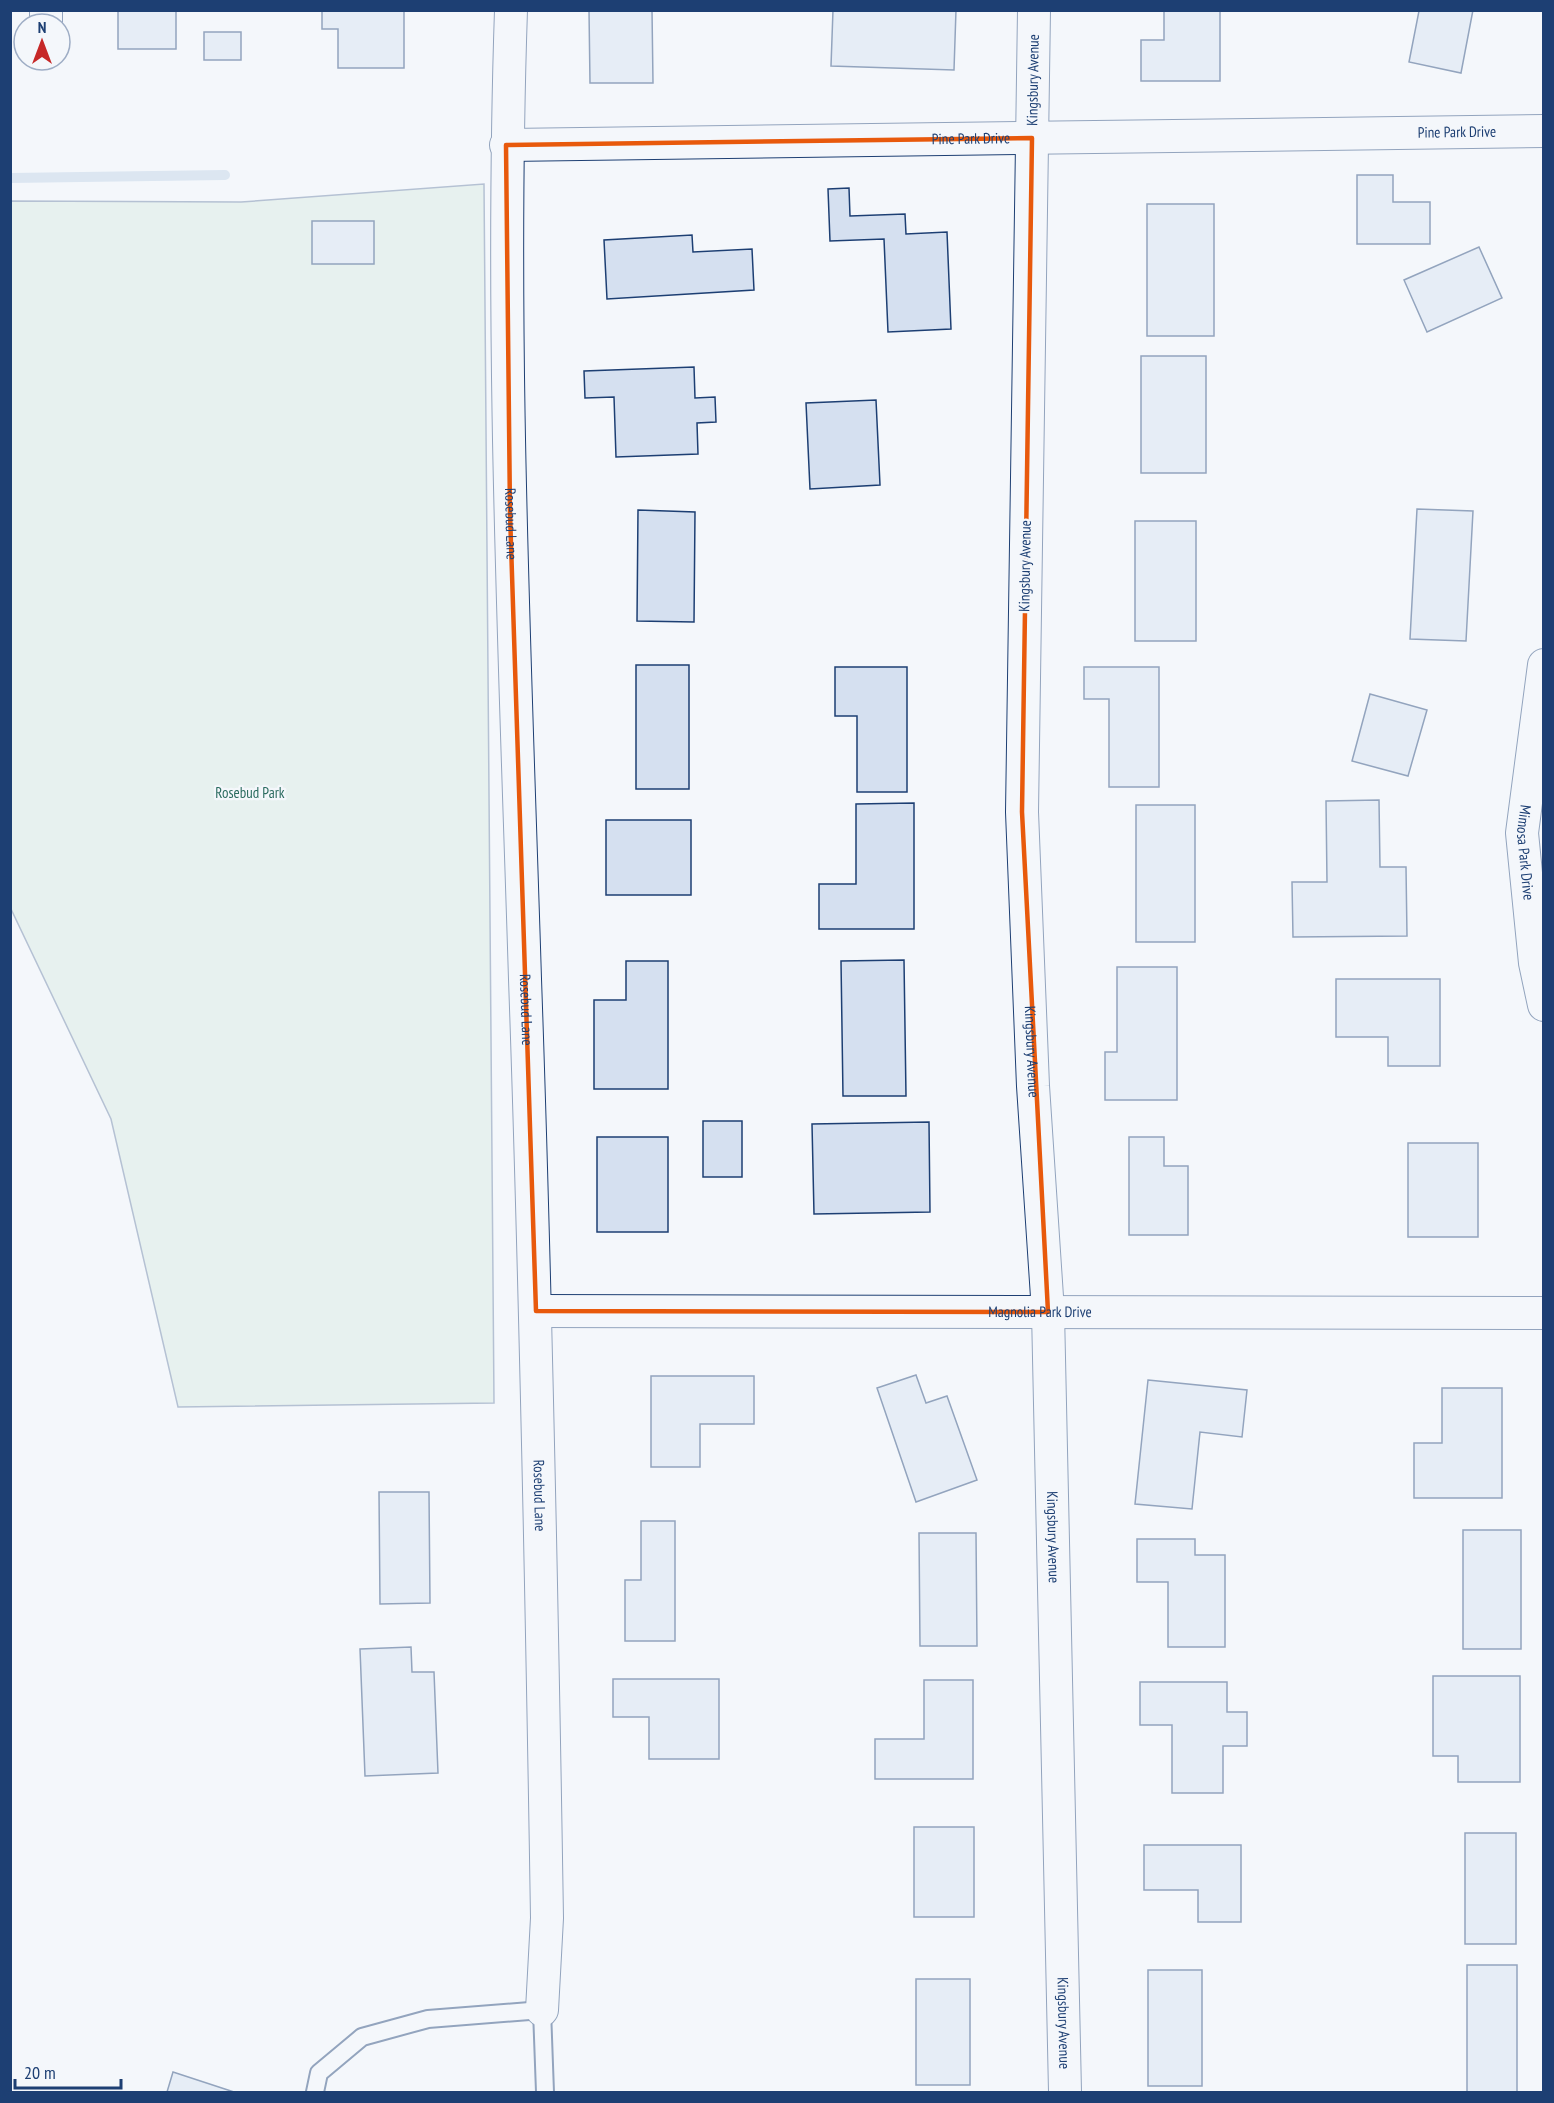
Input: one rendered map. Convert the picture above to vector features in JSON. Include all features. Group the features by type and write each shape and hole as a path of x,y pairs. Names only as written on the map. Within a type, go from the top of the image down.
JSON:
{"street":[{"name":"Rosebud Lane","path":"511,10 506,145 510,513 536,1311 547,1918 542,2010"},
{"name":"Kingsbury Avenue","path":"1034,10 1022,812 1033,1086 1048,1312 1065,2092"},
{"name":"Pine Park Drive","path":"506,145 1544,131"},
{"name":"Mimosa Park Drive","path":"1544,665 1522,833 1534,963 1544,1005"},
{"name":"Magnolia Park Drive","path":"536,1311 1544,1313"}],"lane":[{"path":"315,2092 319,2073 362,2037 428,2019 542,2010 545,2092"}],"highlighted area":[{"path":"1032,138 1022,812 1048,1312 536,1311 510,513 506,145"}],"green space":[{"name":"Rosebud Park","path":"484,184 494,1403 178,1407 111,1119 11,909 11,201 241,202"}],"building":[{"path":"118,10 176,10 176,49 118,49"},
{"path":"322,10 404,10 404,68 338,68 338,29 322,29"},
{"path":"589,10 652,10 653,83 590,83"},
{"path":"833,10 956,10 954,70 831,66"},
{"path":"1164,10 1220,10 1220,81 1141,81 1141,40 1164,40"},
{"path":"1417,10 1473,10 1461,73 1409,62 1419,11"},
{"path":"204,32 241,32 241,60 204,60"},
{"path":"1357,175 1393,175 1393,202 1430,202 1430,244 1357,244"},
{"path":"849,188 850,216 905,214 906,234 947,232 951,329 888,332 884,239 830,241 828,189"},
{"path":"1147,204 1214,204 1214,336 1147,336"},
{"path":"312,221 374,221 374,264 312,264"},
{"path":"692,235 693,252 752,249 754,290 607,299 604,240"},
{"path":"1479,247 1502,298 1427,332 1404,280"},
{"path":"1141,356 1206,356 1206,473 1141,473"},
{"path":"694,367 695,398 715,397 716,422 697,423 698,454 616,457 614,397 585,398 584,371"},
{"path":"876,400 880,485 810,489 806,403"},
{"path":"1417,509 1473,511 1466,641 1410,639"},
{"path":"638,510 695,512 694,622 637,621"},
{"path":"1135,521 1196,521 1196,641 1135,641"},
{"path":"636,665 689,665 689,789 636,789"},
{"path":"835,667 907,667 907,792 857,792 857,716 835,716"},
{"path":"1084,667 1159,667 1159,787 1109,787 1109,699 1084,699"},
{"path":"1370,694 1427,710 1408,776 1352,761"},
{"path":"1379,800 1380,867 1406,867 1407,936 1293,937 1292,882 1327,882 1326,801"},
{"path":"914,803 914,929 819,929 819,884 856,884 856,804"},
{"path":"1136,805 1195,805 1195,942 1136,942"},
{"path":"606,820 691,820 691,895 606,895"},
{"path":"904,960 906,1096 843,1096 841,961"},
{"path":"626,961 668,961 668,1089 594,1089 594,1000 626,1000"},
{"path":"1117,967 1177,967 1177,1100 1105,1100 1105,1052 1117,1052"},
{"path":"1336,979 1440,979 1440,1066 1388,1066 1388,1037 1336,1037"},
{"path":"703,1121 742,1121 742,1177 703,1177"},
{"path":"929,1122 930,1212 814,1214 812,1124"},
{"path":"597,1137 668,1137 668,1232 597,1232"},
{"path":"1129,1137 1164,1137 1164,1166 1188,1166 1188,1235 1129,1235"},
{"path":"1408,1143 1478,1143 1478,1237 1408,1237"},
{"path":"916,1375 926,1403 947,1396 977,1480 916,1502 877,1388"},
{"path":"651,1376 754,1376 754,1424 700,1424 700,1467 651,1467"},
{"path":"1148,1380 1247,1390 1242,1437 1200,1432 1192,1509 1135,1504"},
{"path":"1442,1388 1502,1388 1502,1498 1414,1498 1414,1443 1442,1443"},
{"path":"379,1492 429,1492 430,1603 380,1604"},
{"path":"641,1521 675,1521 675,1641 625,1641 625,1580 641,1580"},
{"path":"1463,1530 1521,1530 1521,1649 1463,1649"},
{"path":"919,1533 976,1533 977,1646 920,1646"},
{"path":"1137,1539 1195,1539 1195,1555 1225,1555 1225,1647 1168,1647 1168,1582 1137,1582"},
{"path":"411,1647 412,1672 434,1672 438,1773 365,1776 360,1649"},
{"path":"1433,1676 1520,1676 1520,1782 1458,1782 1458,1756 1433,1756"},
{"path":"613,1679 719,1679 719,1759 649,1759 649,1717 613,1717"},
{"path":"924,1680 973,1680 973,1779 875,1779 875,1739 924,1739"},
{"path":"1140,1682 1227,1682 1227,1712 1247,1712 1247,1746 1223,1746 1223,1793 1172,1793 1172,1725 1140,1725"},
{"path":"914,1827 974,1827 974,1917 914,1917"},
{"path":"1465,1833 1516,1833 1516,1944 1465,1944"},
{"path":"1144,1845 1241,1845 1241,1922 1198,1922 1198,1890 1144,1890"},
{"path":"1467,1965 1517,1965 1517,2092 1467,2092"},
{"path":"1148,1970 1202,1970 1202,2086 1148,2086"},
{"path":"916,1979 970,1979 970,2085 916,2085"},
{"path":"173,2072 234,2092 167,2092"}],"waterway":[{"path":"10,178 225,175"}]}
